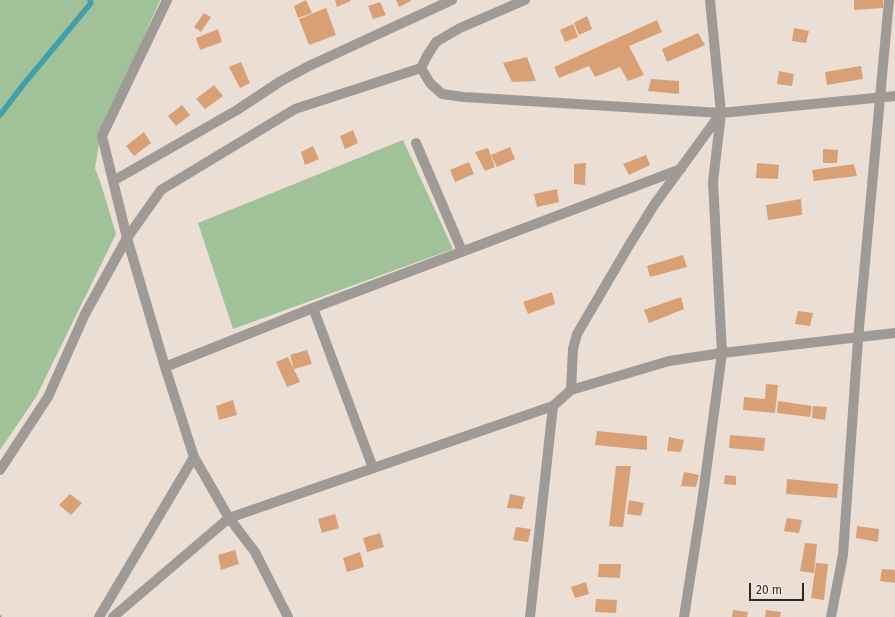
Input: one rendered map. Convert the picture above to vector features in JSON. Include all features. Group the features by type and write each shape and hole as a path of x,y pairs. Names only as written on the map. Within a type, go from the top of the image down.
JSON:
{"street":[{"path":"167,0 102,136 127,238 165,367 194,457 229,518 255,552 288,617"},
{"path":"113,181 237,110 295,73 452,0"},
{"path":"0,470 48,397 85,314 127,238 161,190 295,109 421,68 436,42 460,28 526,0"},
{"path":"684,617 702,502 722,353 714,182 721,113 710,0"},
{"path":"831,617 843,555 858,338 889,0"},
{"path":"421,68 430,83 442,94 464,97 721,113 895,96"},
{"path":"572,390 573,349 577,334 654,205 721,113"},
{"path":"416,143 462,252"},
{"path":"165,367 313,308 681,169"},
{"path":"313,308 373,468"},
{"path":"113,617 229,518 553,406 572,390 668,361 722,353 895,333"},
{"path":"530,617 553,406"},
{"path":"99,617 194,457"}],"green space":[{"path":"0,0 160,0 100,137 95,168 116,234 36,397 0,450"},
{"path":"403,140 453,249 233,329 198,223"}],"building":[{"path":"306,0 312,13 298,18 294,6"},
{"path":"335,0 350,0 351,1 337,7"},
{"path":"396,0 410,0 411,1 399,7"},
{"path":"854,0 883,0 883,8 854,10"},
{"path":"380,2 386,15 373,19 368,6"},
{"path":"326,8 336,35 309,45 299,19"},
{"path":"204,13 211,17 201,32 194,27"},
{"path":"587,16 592,29 579,35 574,23"},
{"path":"657,20 662,32 629,46 644,75 628,81 620,67 595,77 589,66 559,78 554,67"},
{"path":"573,24 578,37 565,42 560,30"},
{"path":"794,28 809,31 806,43 792,41"},
{"path":"218,29 222,42 200,50 196,38"},
{"path":"698,33 705,45 667,62 662,49"},
{"path":"527,57 536,81 512,82 503,63"},
{"path":"241,62 250,83 240,88 229,67"},
{"path":"861,66 863,79 827,85 825,72"},
{"path":"779,71 794,74 792,86 777,84"},
{"path":"651,79 679,81 679,94 648,91"},
{"path":"214,85 223,96 205,109 196,99"},
{"path":"182,105 190,115 176,126 168,116"},
{"path":"353,130 358,143 345,149 340,136"},
{"path":"144,132 151,143 134,156 126,146"},
{"path":"313,146 319,159 305,165 301,152"},
{"path":"510,147 515,159 497,167 491,155"},
{"path":"488,148 495,167 485,171 475,152"},
{"path":"823,149 838,150 837,163 823,163"},
{"path":"646,155 650,165 629,175 623,164"},
{"path":"469,162 474,174 455,182 450,170"},
{"path":"586,163 585,185 574,184 574,164"},
{"path":"757,163 779,165 778,179 756,178"},
{"path":"854,164 857,176 814,181 812,170"},
{"path":"557,189 559,202 537,207 534,194"},
{"path":"801,199 802,215 768,220 766,205"},
{"path":"683,255 687,267 650,277 647,266"},
{"path":"552,292 555,304 528,314 523,302"},
{"path":"681,297 684,309 649,323 644,310"},
{"path":"798,311 813,313 810,326 795,324"},
{"path":"307,350 312,364 294,369 290,355"},
{"path":"288,357 300,382 287,387 276,362"},
{"path":"766,384 778,385 775,413 743,410 744,397 765,399"},
{"path":"233,400 237,415 219,420 216,406"},
{"path":"778,401 812,406 810,417 777,413"},
{"path":"813,406 827,407 825,420 812,418"},
{"path":"597,431 647,436 647,450 595,445"},
{"path":"730,435 765,438 764,451 729,448"},
{"path":"669,437 684,440 681,452 667,451"},
{"path":"616,466 631,466 623,527 609,526"},
{"path":"684,472 699,475 696,487 681,486"},
{"path":"725,475 736,476 736,485 724,484"},
{"path":"787,479 838,484 837,498 786,494"},
{"path":"70,494 82,503 71,515 59,505"},
{"path":"510,494 525,497 522,509 507,508"},
{"path":"629,500 644,503 641,516 627,514"},
{"path":"335,514 339,528 322,533 318,519"},
{"path":"787,518 802,520 799,533 784,531"},
{"path":"857,526 879,529 878,542 856,538"},
{"path":"516,527 531,529 528,542 513,540"},
{"path":"380,533 384,547 367,552 363,538"},
{"path":"805,543 817,544 814,573 800,571"},
{"path":"235,550 239,564 221,570 218,555"},
{"path":"360,552 364,567 347,572 343,558"},
{"path":"816,563 828,564 824,600 811,598"},
{"path":"599,564 621,564 620,578 598,577"},
{"path":"882,569 895,570 895,583 880,581"},
{"path":"586,582 589,594 575,598 571,587"},
{"path":"596,599 617,600 616,613 595,612"},
{"path":"733,610 748,612 747,617 732,617"},
{"path":"766,610 781,612 780,617 765,617"}],"waterway":[{"path":"0,115 91,3 90,0"}]}
